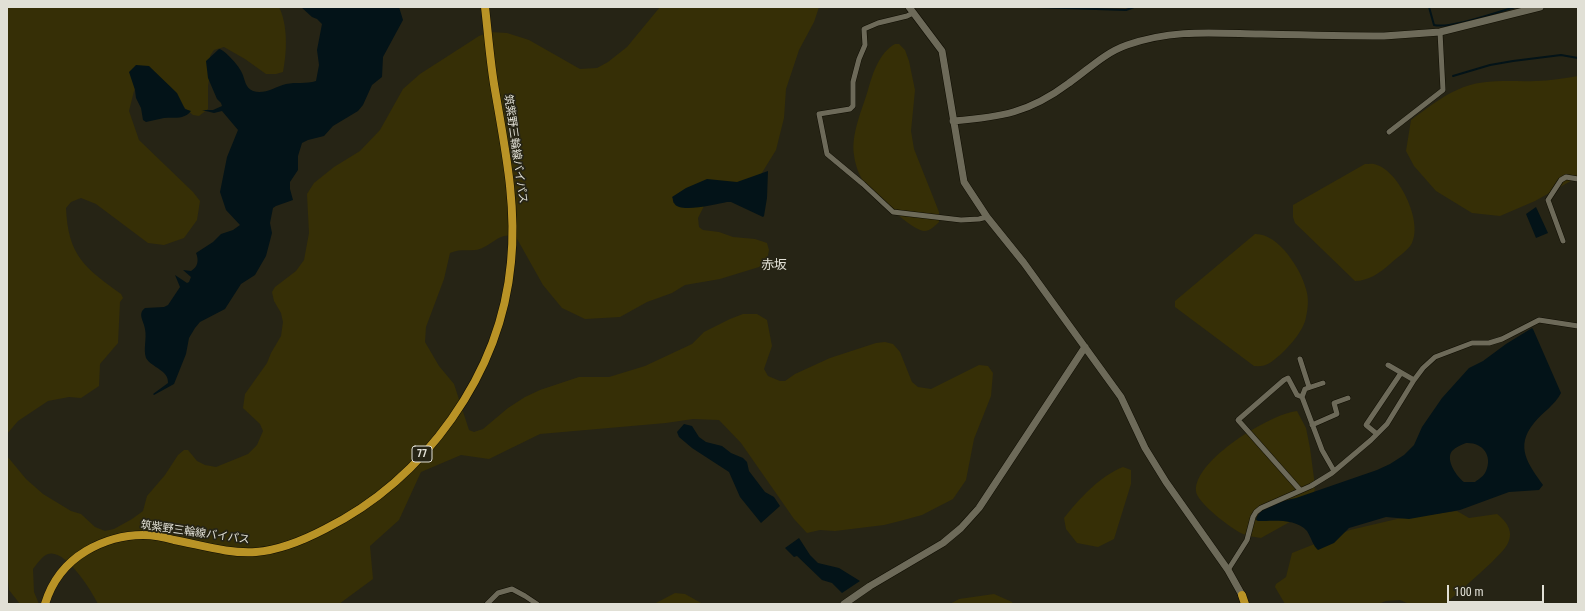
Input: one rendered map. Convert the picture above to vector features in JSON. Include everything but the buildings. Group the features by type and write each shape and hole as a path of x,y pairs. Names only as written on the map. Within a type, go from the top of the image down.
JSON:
{"main road":[{"name":"筑紫野三輪線バイパス","path":"46,604 57,579 67,565 78,556 103,541 143,534 233,551 256,552 279,548 316,534 353,514 382,494 414,465 446,426 477,379 491,347 502,312 511,264 513,217 509,174 494,81 485,7"},
{"path":"1242,595 1245,604"}],"street":[{"path":"953,121 1008,115 1023,109 1050,97 1110,53 1139,41 1168,34 1189,32 1384,36 1440,32 1540,7"},
{"path":"987,217 961,220 893,212 863,184 827,154 819,114 850,109 853,106 853,82 859,59 865,45 864,29 878,23 907,16 911,10 942,51 964,182 987,217 1121,397 1145,448 1166,482 1228,570 1242,595"},
{"path":"1389,132 1443,90 1440,32"},
{"path":"1563,241 1548,200 1561,180 1566,177 1578,179"},
{"path":"1228,570 1247,540 1256,512 1261,508 1311,486 1334,470 1377,434 1387,424 1423,368 1435,357 1472,343 1489,343 1502,340 1539,320 1578,326"},
{"path":"844,604 870,586 943,543 961,528 979,508 1085,347"},
{"path":"1300,359 1309,387"},
{"path":"1388,366 1414,380"},
{"path":"1377,434 1366,425 1401,373"},
{"path":"1300,490 1238,420 1288,378 1297,395 1302,396"},
{"path":"1323,383 1305,389 1302,396 1322,450 1334,470"},
{"path":"1312,425 1337,414 1334,403 1348,398"},
{"path":"486,604 498,594 512,589 526,596 537,604"}],"shaded area":[{"path":"7,7 279,7 284,22 286,39 283,72 276,74 266,74 245,59 224,47 214,50 210,56 211,68 208,86 208,109 199,116 193,115 178,102 138,83 134,91 129,111 139,140 193,192 200,201 197,220 184,238 164,245 148,243 96,204 81,198 71,202 66,208 67,224 70,238 75,249 88,268 121,294 123,298 120,302 118,343 100,364 99,386 81,398 69,397 48,401 18,421 7,434"},
{"path":"301,7 399,7 403,20 383,57 382,77 372,85 363,105 358,111 333,126 324,136 302,143 298,156 298,170 290,182 293,200 273,208 270,223 272,233 266,256 255,275 241,284 225,309 200,322 189,338 186,354 174,384 154,395 153,394 168,383 168,379 163,372 146,358 145,333 141,313 145,308 164,307 168,305 180,287 175,275 187,283 189,282 191,277 183,270 191,271 195,267 198,261 196,253 213,242 221,234 233,230 240,225 226,210 220,192 227,157 238,130 222,111 214,113 202,110 213,110 222,106 217,99 208,78 206,61 219,49 222,50 238,67 248,88 257,92 286,84 316,81 319,65 317,50 322,24"},
{"path":"660,7 819,7 814,22 799,50 786,89 784,118 776,150 760,176 704,206 698,218 699,227 703,230 719,232 733,237 755,239 767,243 769,250 767,260 759,267 720,279 685,285 672,293 647,302 620,317 585,319 562,308 543,285 516,237 510,235 505,236 481,249 456,251 450,253 444,279 426,327 425,342 439,366 454,384 469,430 474,432 483,429 508,408 525,397 540,390 579,377 609,377 645,366 692,344 704,332 730,319 743,314 757,314 767,320 772,346 764,369 768,376 780,381 785,381 795,374 830,358 876,343 885,342 893,344 900,352 912,382 918,387 931,389 979,365 988,366 993,373 991,396 974,439 966,480 953,499 922,515 884,525 835,531 820,530 807,533 794,519 741,443 719,420 693,419 666,423 540,434 489,459 461,455 421,472 399,520 370,546 373,579 339,604 98,604 84,581 70,564 62,557 55,554 48,554 40,560 33,569 34,592 39,604 20,604 9,590 7,569 7,456 26,479 43,494 71,511 81,514 95,527 105,531 114,529 143,511 147,496 165,475 178,455 184,450 188,450 197,461 205,465 216,467 248,454 257,445 263,431 260,424 243,408 245,394 267,363 281,336 283,322 281,313 274,301 272,292 275,287 296,271 304,260 309,233 307,194 314,183 334,167 360,151 380,130 403,89 420,74 479,36 490,32 507,33 529,40 580,69 597,68 608,62 627,47"},
{"path":"895,44 899,44 905,50 909,61 915,90 911,131 914,149 939,212 939,222 926,231 911,225 902,219 869,189 858,170 853,147 860,114 877,64 889,48"},
{"path":"136,65 149,66 177,93 185,109 191,111 182,117 164,118 146,122 143,120 141,108 136,98 129,72"},
{"path":"1578,76 1578,177 1535,201 1500,216 1472,213 1436,191 1414,166 1406,151 1411,120 1439,100 1466,86 1486,82 1541,81"},
{"path":"1365,164 1376,164 1385,169 1401,187 1412,210 1415,234 1412,243 1405,252 1386,267 1369,278 1355,281 1295,223 1293,217 1293,205"},
{"path":"768,171 767,198 763,217 731,202 683,208 677,206 673,202 672,197 686,188 707,179 737,182"},
{"path":"1536,207 1548,233 1536,238 1526,214"},
{"path":"1255,234 1264,235 1272,239 1287,254 1299,272 1307,292 1308,300 1305,322 1296,338 1274,360 1268,364 1258,366 1254,366 1175,307 1175,301"},
{"path":"1532,328 1561,393 1556,401 1534,423 1525,440 1524,448 1526,456 1543,485 1539,490 1509,492 1460,510 1409,519 1386,517 1349,528 1334,543 1318,550 1307,531 1297,524 1284,521 1256,520 1261,511 1272,505 1377,470 1404,455 1414,445 1422,427 1442,398 1469,368 1483,361 1506,344","holes":["1466,443 1472,443 1481,447 1485,451 1488,465 1484,474 1475,482 1464,482 1453,468 1450,455 1455,448"]},
{"path":"1297,411 1306,428 1310,448 1315,486 1313,505 1295,519 1261,538 1243,534 1224,522 1202,502 1196,491 1199,479 1207,466 1236,440 1270,420"},
{"path":"684,424 692,426 699,437 706,442 722,446 731,453 743,458 747,462 749,471 765,492 774,497 780,506 761,523 740,497 729,472 692,448 679,437 677,432"},
{"path":"1123,467 1131,470 1131,484 1114,539 1098,547 1077,543 1066,529 1064,518 1076,503 1098,482 1114,471"},
{"path":"1457,511 1469,518 1497,514 1510,530 1510,539 1505,548 1492,562 1445,604 1409,604 1400,600 1386,601 1378,604 1285,604 1275,587 1276,584 1286,577 1292,553 1350,530 1397,519"},
{"path":"799,538 810,555 818,563 839,568 860,581 842,593 832,583 822,580 797,556 794,557 785,548"},
{"path":"675,593 685,594 703,604 654,604"},
{"path":"994,594 1012,602 1013,604 950,604 959,599"}],"waterway":[{"path":"1036,7 1126,10 1134,7"},
{"path":"1429,7 1434,25 1442,26 1486,16 1515,7"},
{"path":"1453,76 1490,65 1513,61 1561,55 1578,58"}],"district":[{"name":"赤坂","path":"774,266"}]}
